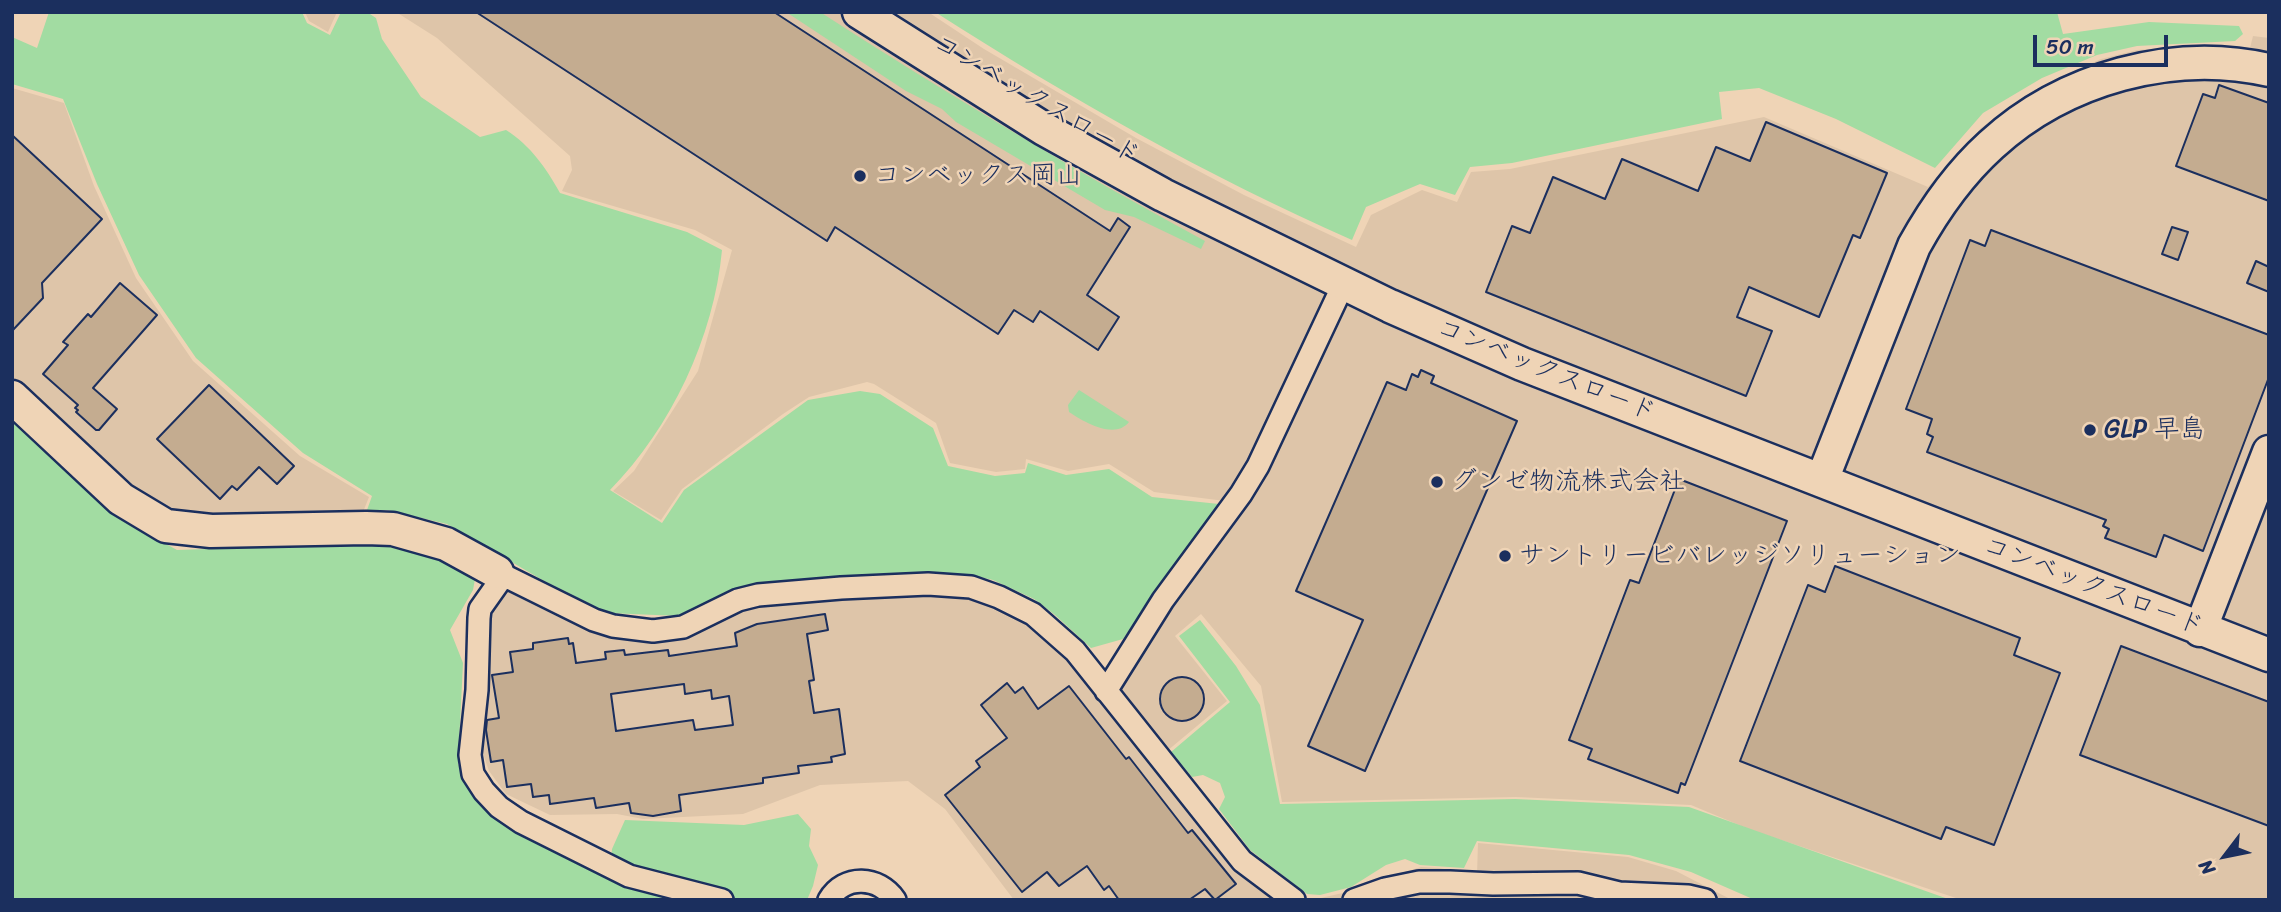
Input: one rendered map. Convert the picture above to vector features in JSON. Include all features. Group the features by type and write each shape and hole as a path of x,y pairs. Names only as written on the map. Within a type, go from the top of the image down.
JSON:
{"street":[{"name":"コンベックスロード","path":"859,12 1044,129 1163,195 1343,285 1522,364 1826,471"},
{"name":"コンベックスロード","path":"891,12 1053,114 1186,186 1398,291 1826,471 2204,620 2269,655"},
{"path":"1826,471 1914,246 1933,212 1963,173 1992,143 2055,101 2124,73 2166,64 2203,62 2249,65 2269,70"},
{"path":"1107,691 1163,600 1241,494 1258,466 1343,285"},
{"path":"12,397 121,499 166,526 211,531 393,529 446,544 500,574 594,620 613,626 653,631 683,626 738,600 758,595 841,587 928,584 971,587 999,597 1033,614 1075,651 1242,861 1279,896"},
{"path":"2204,620 2269,452"},
{"path":"500,574 480,609 479,618 477,690 470,755 473,774 484,791 499,807 522,822 629,876 722,900"},
{"name":"コンベックスロード","path":"2204,620 2269,634"},
{"path":"814,900 831,895 854,882 872,881 888,890 895,900"},
{"path":"1354,900 1385,889 1433,881 1493,884 1578,883 1619,893 1688,896 1705,900"}],"shaded area":[{"path":"305,12 337,12 328,32 309,21"},
{"path":"396,12 928,12 984,49 1136,138 1244,195 1356,247 1371,215 1422,190 1457,202 1471,172 1510,169 1764,117 1928,187 1981,128 2012,105 2067,74 2101,59 2137,50 2205,45 2250,48 2253,36 2269,38 2269,900 1962,900 1751,830 1691,805 1516,797 1282,802 1261,686 1201,614 1175,636 1227,701 1167,751 1238,835 1249,852 1305,898 1321,898 1364,888 1421,867 1477,875 1478,843 1628,857 1676,871 1732,900 1014,900 945,809 908,781 820,785 743,814 643,819 617,814 550,815 506,794 489,771 480,745 483,615 496,595 510,587 468,564 368,537 179,544 164,537 12,410 12,88 64,103 94,186 136,278 193,361 300,456 369,497 363,512 521,577 611,619 672,622 717,604 999,587 1032,602 1057,619 1082,642 1102,671 1225,501 1154,492 1109,464 1068,471 1026,459 1025,469 996,472 950,463 936,423 867,382 809,397 783,414 682,489 661,520 613,491 634,471 698,371 732,250 695,230 562,191 572,170 570,156 437,38"}],"green space":[{"path":"49,12 302,12 307,23 330,35 341,12 367,12 376,18 382,39 421,97 480,137 506,130 537,158 560,193 687,232 722,250 710,315 686,379 652,439 610,490 662,523 684,490 808,400 860,391 880,394 933,428 948,466 995,476 1025,473 1028,463 1066,475 1109,469 1152,497 1219,504 1123,639 1091,648 1034,599 993,580 931,572 757,583 680,616 607,613 544,581 447,524 387,510 367,510 372,496 303,453 196,358 139,275 97,184 63,99 12,84 12,37 37,48"},
{"path":"786,12 820,12 1010,130 1205,241 1201,249 1134,217 1105,210 956,122 942,109 906,91"},
{"path":"935,12 2057,12 2063,34 2149,22 2239,26 2243,34 2235,41 2137,46 2097,55 2042,78 1983,113 1935,168 1836,119 1759,88 1719,92 1722,119 1512,163 1470,167 1455,195 1420,184 1366,207 1352,240 1139,134 1036,75"},
{"path":"1079,390 1129,422 1123,427 1108,429 1075,416 1069,412 1068,405"},
{"path":"12,419 114,515 177,550 362,544 408,547 444,556 476,574 473,590 450,630 463,663 458,764 483,807 530,839 635,886 611,862 612,849 625,820 744,825 798,814 811,829 809,846 818,865 807,900 12,900"},
{"path":"1200,620 1236,666 1260,705 1280,804 1515,799 1689,807 1951,900 1755,900 1691,872 1629,855 1477,841 1464,868 1420,865 1405,859 1386,865 1351,887 1320,895 1307,894 1250,850 1219,809 1225,797 1220,783 1203,775 1192,777 1171,752 1230,702 1179,636"}],"building":[{"name":"コンベックス岡山","path":"476,12 774,12 1110,231 1118,218 1130,227 1087,295 1119,317 1098,350 1040,311 1033,322 1014,310 998,334 835,227 827,241"},
{"path":"2219,85 2269,103 2269,201 2176,166 2203,94 2215,98"},
{"path":"1766,122 1887,173 1860,238 1853,235 1819,317 1749,287 1737,317 1772,331 1746,396 1486,292 1512,226 1530,233 1553,177 1605,199 1622,159 1698,191 1716,147 1750,161"},
{"path":"12,135 102,219 42,283 43,298 12,331"},
{"path":"2172,227 2188,232 2178,260 2162,254"},
{"path":"1991,230 2269,335 2269,377 2203,551 2164,535 2156,557 2105,538 2109,529 2103,526 2106,520 1927,452 1933,437 1927,434 1932,419 1906,409 1970,240 1985,246"},
{"path":"2256,261 2269,267 2269,292 2247,283"},
{"path":"120,283 157,315 93,388 117,409 99,430 96,430 76,412 78,405 43,374 68,345 63,342 88,314 91,317"},
{"path":"1421,370 1434,376 1431,383 1517,421 1365,771 1308,746 1363,620 1296,591 1387,382 1406,390 1412,374 1418,377"},
{"path":"209,385 294,466 277,484 259,467 237,490 232,486 220,499 157,439"},
{"path":"1679,479 1787,521 1685,785 1681,783 1678,793 1588,759 1592,749 1569,740 1630,580 1639,583"},
{"path":"1835,566 2020,638 2014,655 2060,673 1994,845 1946,827 1941,839 1740,761 1808,585 1825,592"},
{"path":"825,614 828,630 807,634 814,680 809,681 814,713 839,709 845,754 831,757 832,762 798,766 799,773 763,778 763,783 679,795 681,811 653,816 631,813 629,803 596,808 594,798 550,804 549,795 533,797 531,784 507,787 503,760 491,762 487,720 499,718 492,675 513,672 510,652 533,649 533,643 568,638 569,644 573,643 576,663 606,659 605,652 624,650 625,655 668,650 669,656 737,646 735,633 757,624","holes":["684,684 685,694 711,690 712,699 729,696 733,725 695,730 693,720 616,731 611,694"]},
{"path":"2121,646 2269,702 2269,826 2080,755"},
{"path":"1182,677 1191,678 1198,683 1203,690 1203,708 1198,715 1191,720 1182,721 1173,720 1166,715 1161,708 1160,699 1161,690 1166,683 1173,678"},
{"path":"1007,683 1015,693 1023,687 1038,709 1069,686 1188,833 1192,830 1236,884 1215,900 1205,889 1189,900 1119,900 1109,886 1104,890 1087,866 1059,886 1047,872 1022,892 945,795 980,767 976,761 1007,738 981,705"}],"place":[{"name":"コンベックス岡山","path":"860,176"},
{"name":"GLP 早島","path":"2090,430"},
{"name":"グンゼ物流株式会社","path":"1437,482"},
{"name":"サントリービバレッジソリューション","path":"1505,556"}]}
